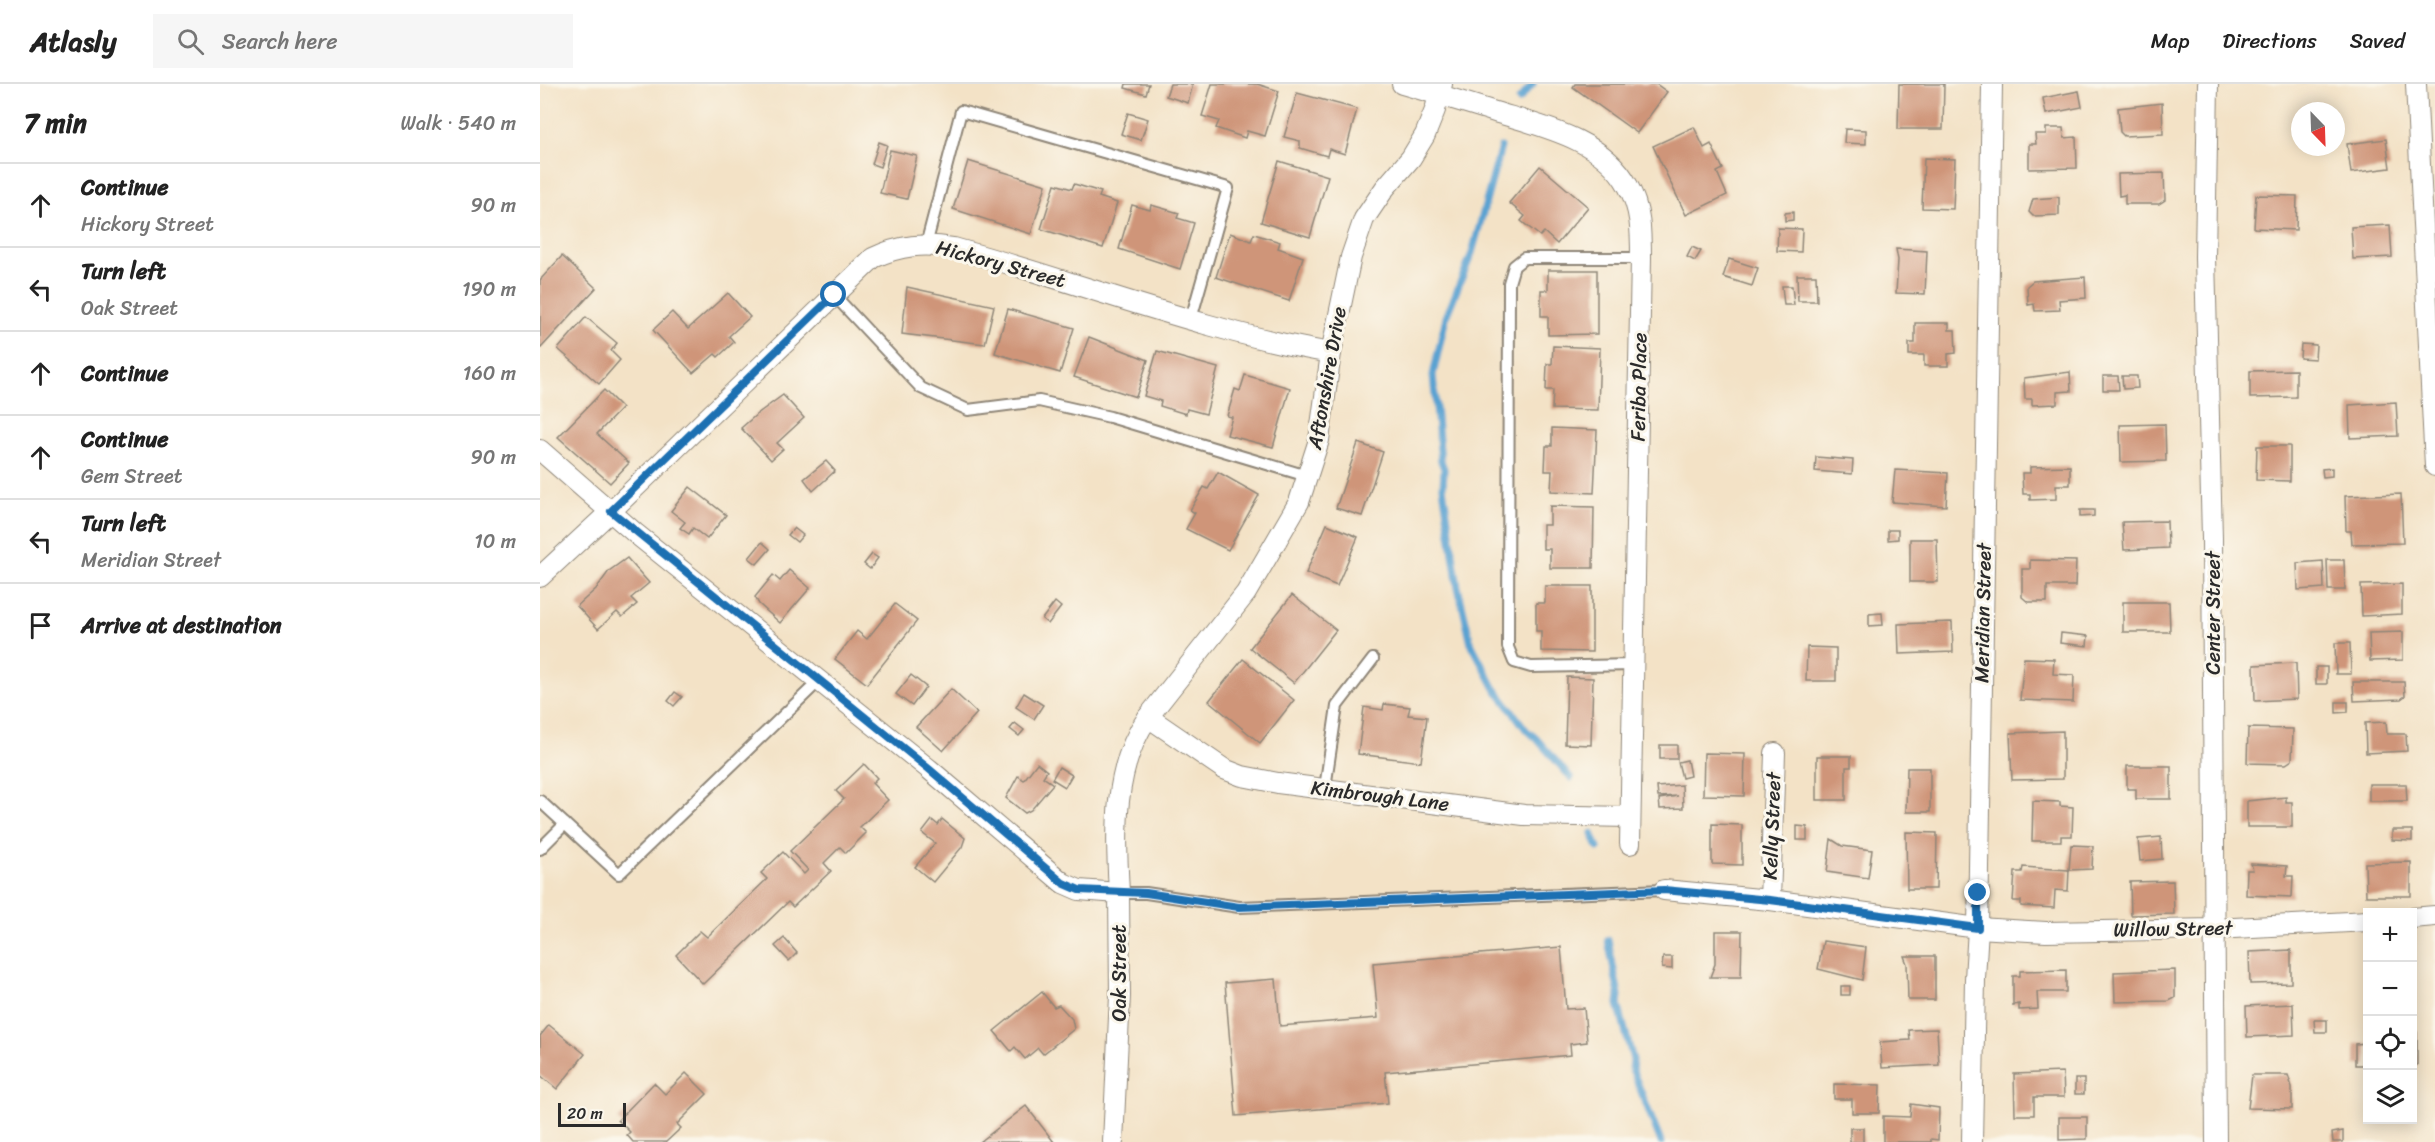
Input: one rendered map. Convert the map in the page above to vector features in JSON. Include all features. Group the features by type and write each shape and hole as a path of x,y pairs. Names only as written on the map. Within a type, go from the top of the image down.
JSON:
{"street":[{"name":"Feriba Place","path":"1402,84 1440,89 1575,139 1614,167 1628,184 1640,217 1635,665 1630,844"},
{"name":"Meridian Street","path":"1972,1142 1978,928 1992,84"},
{"name":"Center Street","path":"2208,84 2205,257 2212,538 2216,1142"},
{"path":"2416,84 2435,466"},
{"name":"Aftonshire Drive","path":"1119,893 1116,837 1121,781 1127,757 1138,731 1148,717 1246,593 1299,502 1319,440 1330,353 1345,279 1364,219 1385,188 1411,158 1425,135 1440,89"},
{"name":"Hickory Street","path":"540,577 873,258 892,249 910,245 954,248 1191,319 1305,349 1330,353"},
{"path":"540,450 611,511 920,762 1063,883 1079,890 1119,893"},
{"name":"Kimbrough Lane","path":"1148,717 1224,769 1278,783 1524,815 1630,817"},
{"name":"Kelly Street","path":"1770,900 1775,753"},
{"name":"Willow Street","path":"1664,890 1770,900 1978,928 2046,932 2215,929 2363,921"},
{"name":"Oak Street","path":"1113,1142 1120,996 1119,893"},
{"path":"2417,918 2435,916"}],"lane":[{"path":"926,245 961,111 1228,188 1191,319"},
{"path":"1635,665 1531,667 1514,662 1508,647 1509,283 1514,266 1524,258 1641,258"},
{"path":"834,295 921,388 968,410 1039,401 1110,417 1307,476"},
{"path":"1325,788 1338,706 1373,659"},
{"path":"540,801 619,874 819,681"},
{"path":"540,849 565,824"},
{"path":"1119,893 1146,893 1239,907 1664,890"}],"building":[{"path":"1126,84 1149,84 1146,94 1125,88"},
{"path":"1170,84 1193,84 1188,103 1166,96"},
{"path":"1212,84 1257,84 1279,91 1265,136 1247,131 1245,138 1216,128 1219,121 1202,116"},
{"path":"1575,84 1656,84 1667,92 1637,133 1573,87"},
{"path":"1899,84 1944,84 1943,129 1898,129"},
{"path":"2079,91 2082,107 2046,114 2043,98"},
{"path":"1297,93 1357,109 1345,154 1329,149 1327,156 1300,148 1300,141 1284,137"},
{"path":"2162,103 2163,134 2124,136 2120,132 2118,108"},
{"path":"1128,113 1148,119 1141,140 1121,134"},
{"path":"1694,127 1704,148 1711,144 1723,169 1717,172 1727,195 1686,215 1653,146"},
{"path":"2046,128 2063,128 2064,138 2076,137 2077,168 2029,169 2029,144 2036,144 2035,134 2046,134"},
{"path":"1845,129 1866,130 1866,144 1844,143"},
{"path":"2386,139 2390,168 2351,173 2347,144"},
{"path":"879,142 887,145 880,167 872,164"},
{"path":"890,150 917,156 907,199 880,193"},
{"path":"1924,158 1955,159 1953,209 1922,208"},
{"path":"968,161 1046,185 1031,234 953,209"},
{"path":"1279,161 1328,176 1310,237 1261,222"},
{"path":"1540,166 1588,207 1557,244 1544,232 1540,236 1521,221 1525,216 1509,203"},
{"path":"2164,173 2165,200 2159,204 2125,204 2125,195 2119,196 2118,174"},
{"path":"1055,184 1072,189 1074,184 1101,192 1099,197 1117,203 1103,248 1041,229"},
{"path":"2256,195 2297,196 2296,230 2254,228"},
{"path":"2059,197 2059,215 2033,216 2029,212 2033,199"},
{"path":"1132,205 1150,210 1151,205 1179,213 1177,218 1194,223 1180,269 1119,249"},
{"path":"1793,212 1793,220 1785,221 1785,213"},
{"path":"2390,225 2392,257 2353,259 2351,227"},
{"path":"1778,228 1802,229 1801,252 1777,251"},
{"path":"1230,233 1251,241 1254,234 1280,242 1278,248 1303,257 1289,301 1216,277"},
{"path":"1692,247 1701,251 1695,261 1687,257"},
{"path":"1896,249 1927,251 1925,294 1896,293 1898,260"},
{"path":"562,256 596,288 540,349 540,280"},
{"path":"1729,259 1758,268 1752,286 1723,277"},
{"path":"1548,270 1597,270 1597,334 1548,335 1548,316 1541,316 1541,290 1548,290"},
{"path":"1797,275 1816,275 1817,301 1798,301"},
{"path":"2085,277 2086,298 2059,300 2060,310 2035,311 2034,304 2028,305 2027,286 2033,281"},
{"path":"1782,286 1792,286 1794,305 1784,305"},
{"path":"907,287 994,306 985,344 902,334"},
{"path":"728,293 750,317 729,336 734,342 718,357 715,354 693,373 653,330 672,312 688,329"},
{"path":"1008,309 1074,328 1060,373 995,353"},
{"path":"586,317 617,343 611,351 620,360 599,384 558,349"},
{"path":"1915,323 1949,323 1949,330 1955,330 1956,353 1948,354 1948,366 1924,366 1924,355 1909,355 1909,343 1915,343"},
{"path":"1089,337 1148,360 1136,397 1074,377"},
{"path":"2301,344 2316,345 2315,359 2300,358"},
{"path":"1553,346 1600,348 1598,410 1552,409 1553,390 1546,390 1547,364 1552,364"},
{"path":"1157,351 1218,368 1206,414 1187,409 1186,414 1160,406 1161,401 1144,396"},
{"path":"2296,370 2296,397 2250,398 2250,371"},
{"path":"2070,372 2071,391 2057,392 2057,404 2032,405 2032,399 2025,399 2024,378"},
{"path":"1245,375 1290,388 1273,447 1227,435 1232,417 1227,416 1235,389 1240,391"},
{"path":"2103,376 2118,376 2119,390 2103,390"},
{"path":"2122,376 2137,376 2138,388 2123,389"},
{"path":"604,390 622,408 597,434 629,463 610,483 558,437"},
{"path":"783,395 804,418 777,443 783,449 771,460 741,428"},
{"path":"2396,402 2398,436 2350,438 2349,405"},
{"path":"2165,424 2166,461 2121,462 2120,425"},
{"path":"1552,428 1597,430 1594,493 1551,491 1552,471 1545,471 1546,446 1552,446"},
{"path":"1358,443 1383,452 1362,516 1336,508"},
{"path":"2257,446 2290,446 2290,481 2256,480"},
{"path":"1816,457 1853,460 1852,474 1815,471"},
{"path":"826,461 835,471 813,491 804,479"},
{"path":"2070,466 2070,485 2056,485 2056,499 2030,500 2030,494 2023,494 2022,473 2030,473 2030,467"},
{"path":"2332,468 2332,476 2323,477 2322,469"},
{"path":"1895,470 1948,473 1946,506 1892,502"},
{"path":"1218,472 1259,495 1228,550 1186,529 1195,513 1190,510 1204,487 1208,489"},
{"path":"690,487 726,515 707,539 693,528 689,534 680,528 685,522 671,511"},
{"path":"2401,494 2403,543 2352,544 2351,531 2346,531 2345,496"},
{"path":"1550,506 1594,507 1593,568 1550,568 1550,549 1543,549 1543,525 1550,525"},
{"path":"2080,510 2094,510 2094,516 2080,517"},
{"path":"2167,521 2168,548 2124,550 2122,522"},
{"path":"1327,524 1358,537 1337,586 1306,573"},
{"path":"794,528 803,535 797,542 788,535"},
{"path":"1888,530 1898,530 1898,539 1888,540"},
{"path":"1910,539 1937,539 1938,582 1910,582"},
{"path":"762,542 770,549 757,564 749,558"},
{"path":"872,554 878,558 870,569 864,564"},
{"path":"627,558 649,583 631,598 637,604 622,617 617,612 598,629 577,606 596,589 609,571"},
{"path":"2030,560 2076,561 2075,586 2047,586 2047,602 2028,602 2022,597 2022,569 2030,569"},
{"path":"2327,560 2344,560 2345,590 2328,590"},
{"path":"2323,561 2324,588 2298,590 2297,563"},
{"path":"789,570 810,588 780,623 759,604 755,597 773,575 780,581"},
{"path":"2402,584 2402,614 2362,616 2361,585"},
{"path":"1545,586 1592,586 1592,652 1541,651 1541,631 1536,631 1536,603 1545,603"},
{"path":"1292,595 1336,630 1294,683 1250,648"},
{"path":"1055,602 1061,607 1048,624 1042,619"},
{"path":"2123,602 2169,602 2170,632 2123,632"},
{"path":"895,604 917,621 867,684 835,659 857,631 867,639"},
{"path":"1882,613 1883,625 1869,626 1869,614"},
{"path":"1952,622 1953,652 1899,654 1898,624"},
{"path":"2403,632 2403,660 2370,661 2369,633"},
{"path":"2061,633 2088,636 2087,646 2060,643"},
{"path":"2335,643 2350,643 2351,674 2336,674"},
{"path":"1807,647 1836,648 1836,681 1806,681"},
{"path":"2024,658 2054,659 2053,674 2074,675 2073,702 2020,700"},
{"path":"1243,659 1294,700 1260,743 1209,701"},
{"path":"2296,663 2297,699 2255,701 2254,665"},
{"path":"2316,667 2327,667 2327,684 2316,684"},
{"path":"911,675 926,687 912,706 896,694"},
{"path":"1567,677 1593,678 1591,745 1565,744"},
{"path":"2353,682 2404,682 2405,696 2401,699 2354,701"},
{"path":"951,689 977,713 943,751 916,727"},
{"path":"675,692 682,697 674,706 668,701"},
{"path":"1024,693 1043,705 1034,719 1016,707"},
{"path":"2336,702 2348,702 2348,712 2336,713"},
{"path":"1384,704 1410,707 1408,715 1427,717 1421,762 1358,754 1364,707 1383,710"},
{"path":"2386,722 2387,734 2406,734 2407,751 2366,753 2365,723"},
{"path":"1015,723 1024,730 1019,736 1010,729"},
{"path":"2248,728 2293,729 2292,760 2286,764 2247,763"},
{"path":"2063,731 2063,779 2012,780 2010,733"},
{"path":"1660,745 1677,745 1677,759 1660,759"},
{"path":"1704,753 1745,754 1744,796 1703,795"},
{"path":"1817,756 1851,756 1851,767 1846,767 1846,800 1817,800"},
{"path":"1687,760 1690,776 1682,778 1678,762"},
{"path":"1037,763 1047,771 1043,777 1053,784 1031,810 1025,813 1006,798 1018,776 1024,780"},
{"path":"864,764 877,778 872,783 888,800 860,827 866,833 846,853 840,847 824,863 831,871 793,907 788,902 703,984 676,955 700,931 707,937 767,879 761,873 783,852 804,874 808,870 790,851 844,799 836,791"},
{"path":"2127,766 2171,766 2171,799 2136,799 2136,789 2127,789"},
{"path":"1059,767 1072,775 1065,787 1052,779"},
{"path":"1907,768 1930,768 1930,812 1906,812"},
{"path":"2369,784 2406,784 2407,801 2369,801"},
{"path":"1682,785 1683,808 1660,809 1659,799 1678,796 1658,797 1657,787"},
{"path":"2286,797 2286,802 2292,802 2292,827 2247,827 2247,801"},
{"path":"2033,801 2060,802 2060,806 2073,807 2072,836 2061,836 2061,841 2032,841"},
{"path":"942,819 965,838 962,847 933,882 915,867 935,843 922,833 932,820 938,825"},
{"path":"1712,824 1742,825 1742,865 1712,864"},
{"path":"1797,826 1807,827 1807,840 1797,840"},
{"path":"2392,830 2412,830 2412,841 2392,840"},
{"path":"1906,832 1937,833 1936,889 1907,889"},
{"path":"2161,837 2162,859 2140,861 2138,839"},
{"path":"1831,839 1842,846 1872,850 1868,878 1827,872"},
{"path":"2071,845 2093,846 2092,869 2069,870"},
{"path":"2411,862 2411,896 2366,896 2365,863"},
{"path":"2251,864 2287,866 2286,876 2293,876 2292,897 2246,895 2247,870 2253,870"},
{"path":"2023,867 2069,870 2068,891 2055,890 2054,908 2021,906 2021,901 2013,901 2015,872 2022,872"},
{"path":"2173,881 2174,914 2131,915 2130,882"},
{"path":"1715,931 1742,931 1741,977 1710,977 1715,964"},
{"path":"784,938 797,953 789,961 775,946"},
{"path":"1823,941 1866,947 1862,980 1818,969"},
{"path":"1561,947 1566,1009 1584,1008 1587,1042 1570,1044 1571,1055 1385,1072 1388,1103 1236,1116 1225,983 1276,979 1280,1026 1378,1018 1373,963"},
{"path":"2291,950 2291,983 2250,984 2249,952"},
{"path":"1904,956 1935,956 1935,1000 1908,1000 1907,964"},
{"path":"1663,957 1672,957 1672,969 1662,968"},
{"path":"2066,970 2066,992 2037,992 2038,1009 2019,1010 2019,1004 2013,1005 2013,976 2020,976 2020,971"},
{"path":"2175,970 2175,998 2169,1001 2115,1002 2114,972"},
{"path":"1841,986 1850,986 1850,995 1841,995"},
{"path":"1042,992 1054,1007 1059,1005 1072,1019 1074,1029 1043,1054 1038,1048 1025,1059 1015,1047 1011,1051 994,1031"},
{"path":"2293,1004 2294,1035 2247,1037 2246,1006"},
{"path":"2314,1020 2327,1020 2327,1032 2315,1032"},
{"path":"549,1025 585,1054 557,1089 540,1075 540,1036"},
{"path":"1937,1029 1939,1065 1882,1068 1880,1042 1910,1040 1909,1030"},
{"path":"2363,1043 2363,1065 2355,1065 2355,1044"},
{"path":"2063,1072 2064,1097 2034,1097 2034,1115 2015,1115 2014,1074"},
{"path":"686,1073 707,1094 677,1124 681,1128 666,1142 633,1142 627,1135 630,1132 618,1120 654,1083 665,1094"},
{"path":"2252,1075 2288,1075 2292,1087 2292,1109 2248,1108"},
{"path":"2075,1079 2084,1079 2084,1094 2075,1094"},
{"path":"1834,1084 1880,1085 1879,1113 1852,1113 1852,1099 1834,1099"},
{"path":"1911,1104 1939,1108 1938,1140 1883,1142 1883,1116 1910,1117"},
{"path":"1026,1106 1054,1142 980,1142"},
{"path":"2059,1117 2087,1117 2087,1139 2059,1140"},
{"path":"1850,1128 1863,1128 1863,1142 1850,1142"},
{"path":"2343,1131 2343,1142 2333,1142 2332,1133"}],"waterway":[{"path":"1519,100 1533,84"},
{"path":"1501,147 1472,253 1446,317 1433,375 1441,461 1444,469 1443,487 1458,587 1471,643 1494,687 1527,731 1571,778"},
{"path":"1592,833 1598,848"},
{"path":"1608,940 1619,995 1618,1004 1633,1060 1632,1069 1661,1142"}],"route":[{"path":"834,295 611,511 635,533 929,769 1063,883 1079,890 1098,893 1146,893 1239,907 1664,890 1770,900 1871,915 1948,922 1978,928 1978,893"}]}
